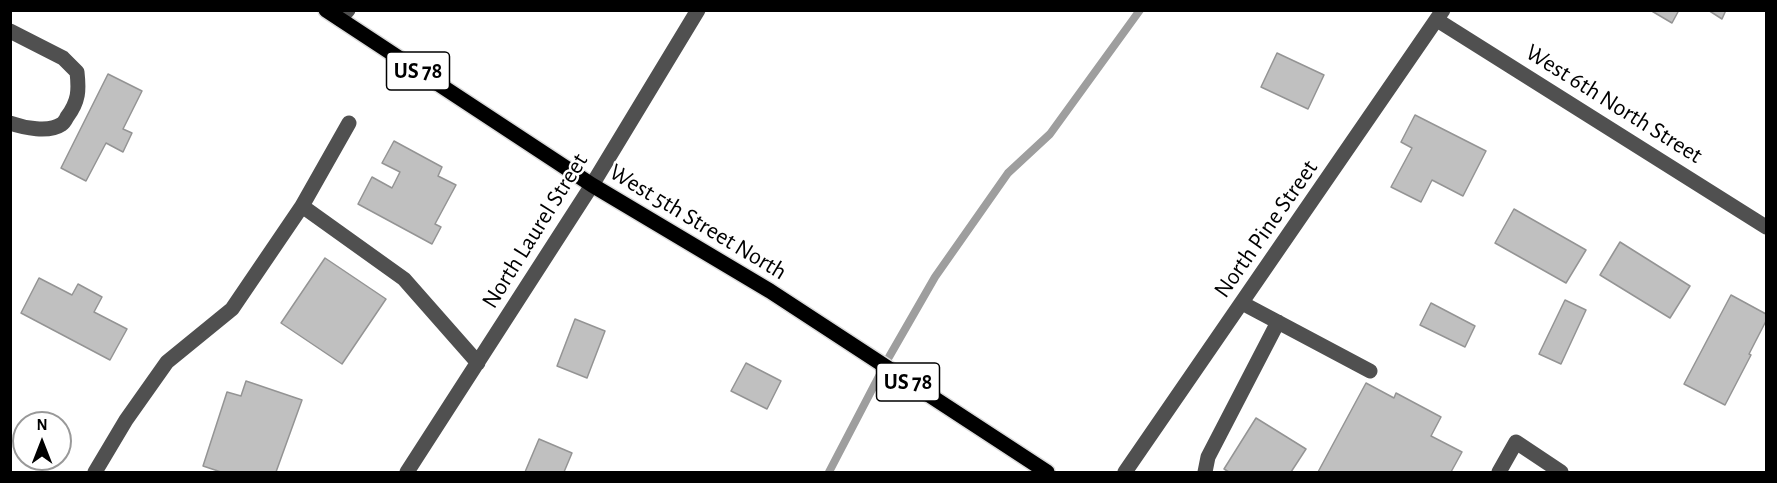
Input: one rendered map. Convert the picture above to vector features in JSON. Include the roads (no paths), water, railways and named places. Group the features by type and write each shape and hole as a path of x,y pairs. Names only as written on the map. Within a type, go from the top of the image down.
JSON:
{"main road":[{"name":"West 5th Street North","path":"326,10 344,15 592,185 770,291 1047,472"}],"street":[{"name":"North Laurel Street","path":"407,472 592,185 698,10"},
{"name":"West 6th North Street","path":"1440,15 1767,226"},
{"name":"North Pine Street","path":"1125,472 1440,15"},
{"path":"10,30 63,58 77,72 79,89 75,106 62,124 45,129 21,127 10,123"},
{"path":"95,472 126,420 167,362 232,309 302,206 350,123"},
{"path":"302,206 404,279 478,363"},
{"path":"1242,303 1370,371"},
{"path":"1205,472 1208,457 1278,322"},
{"path":"1499,472 1516,442 1562,472"}],"waterway":[{"path":"829,472 889,357 935,277 1008,173 1050,134 1140,10"}]}
